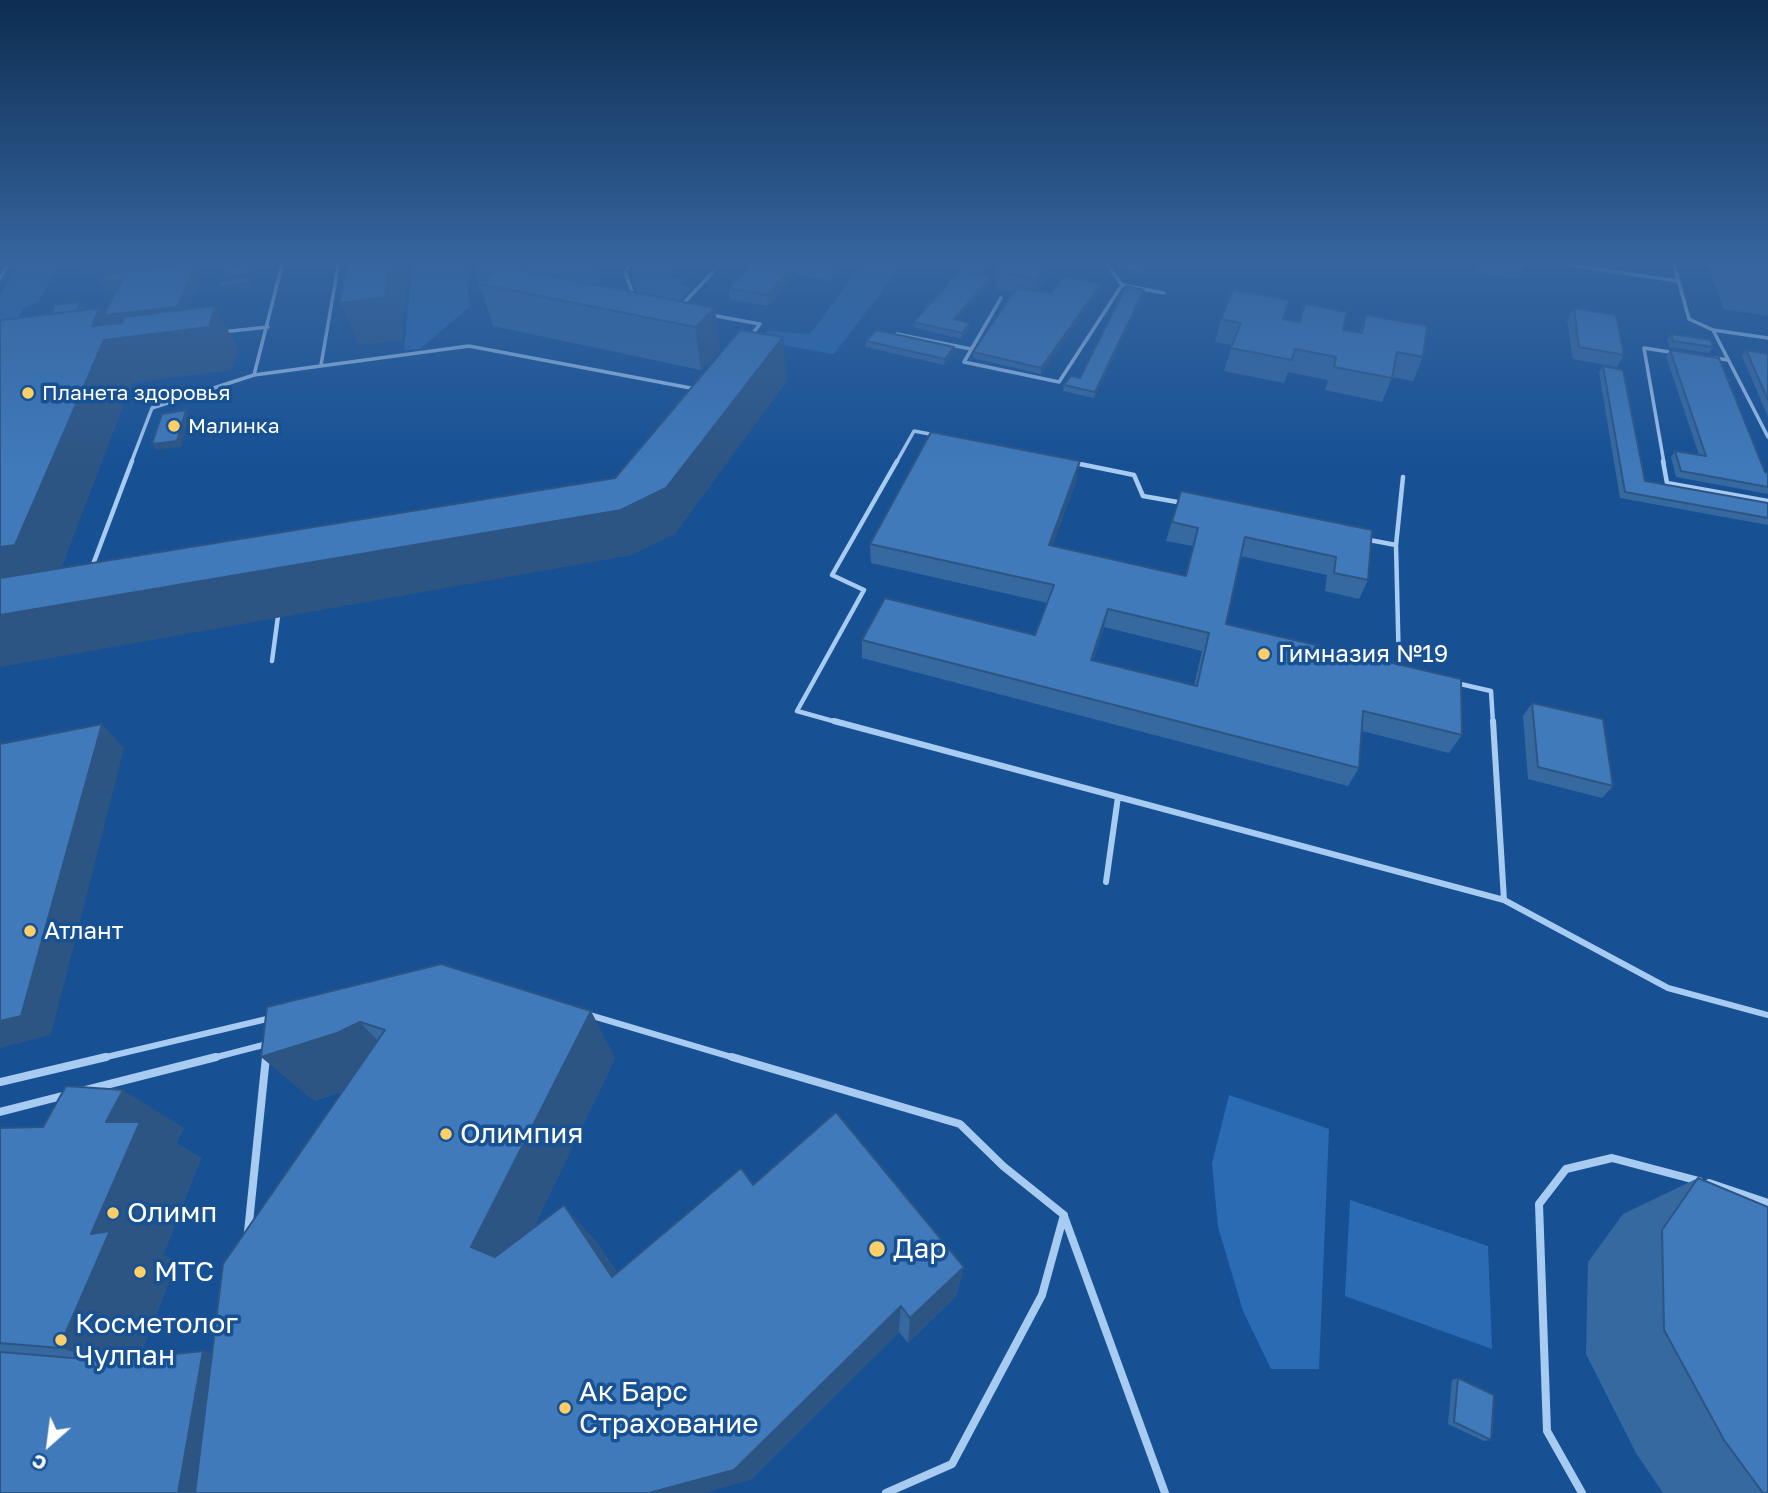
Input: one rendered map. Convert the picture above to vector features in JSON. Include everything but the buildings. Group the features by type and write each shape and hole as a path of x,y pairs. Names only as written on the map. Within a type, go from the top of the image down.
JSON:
{"lane":[{"path":"215,333 236,331"},
{"path":"254,375 267,331"},
{"path":"321,365 327,331"},
{"path":"746,342 755,331"},
{"path":"982,331 964,362 1059,382 1092,331"},
{"path":"1713,331 1768,437"},
{"path":"1718,331 1768,338"},
{"path":"897,334 971,349"},
{"path":"89,576 152,408 254,375 469,346 699,389 690,399"},
{"path":"1680,353 1644,348 1667,483 1768,501"},
{"path":"1704,356 1728,360"},
{"path":"942,436 914,431 832,575 864,590 797,711 1504,900 1668,988 1768,1015"},
{"path":"1065,461 1134,475 1143,496 1196,506"},
{"path":"1403,477 1396,545 1398,668 1411,672"},
{"path":"1356,537 1396,545"},
{"path":"272,661 278,616"},
{"path":"1451,681 1491,691 1504,900"},
{"path":"1107,882 1118,797"},
{"path":"576,1011 960,1124 1003,1166 1064,1215 1165,1493"},
{"path":"0,1082 281,1016"},
{"path":"0,1112 267,1042 247,1247"},
{"path":"1582,1493 1547,1431 1539,1204 1566,1169 1612,1158 1718,1186 1768,1203"},
{"path":"886,1493 952,1464 1042,1295 1064,1215"}],"shaded area":[{"path":"0,331 12,331 0,355"},
{"path":"406,331 441,331 420,349 404,350"},
{"path":"768,331 810,334 812,331 852,331 834,354 758,341"},
{"path":"1229,1095 1329,1129 1319,1369 1271,1369 1243,1311 1218,1227 1212,1163"},
{"path":"1350,1200 1488,1246 1492,1349 1345,1296"}],"place":[{"name":"Планета здоровья","path":"28,393"},
{"name":"Малинка","path":"174,426"},
{"name":"Гимназия №19","path":"1264,654"},
{"name":"Атлант","path":"30,931"},
{"name":"Олимпия","path":"446,1134"},
{"name":"Олимп","path":"113,1213"},
{"name":"Дар","path":"877,1249"},
{"name":"МТС","path":"140,1272"},
{"name":"Косметолог Чулпан","path":"61,1340"},
{"name":"Ак Барс Страхование","path":"565,1408"}]}
